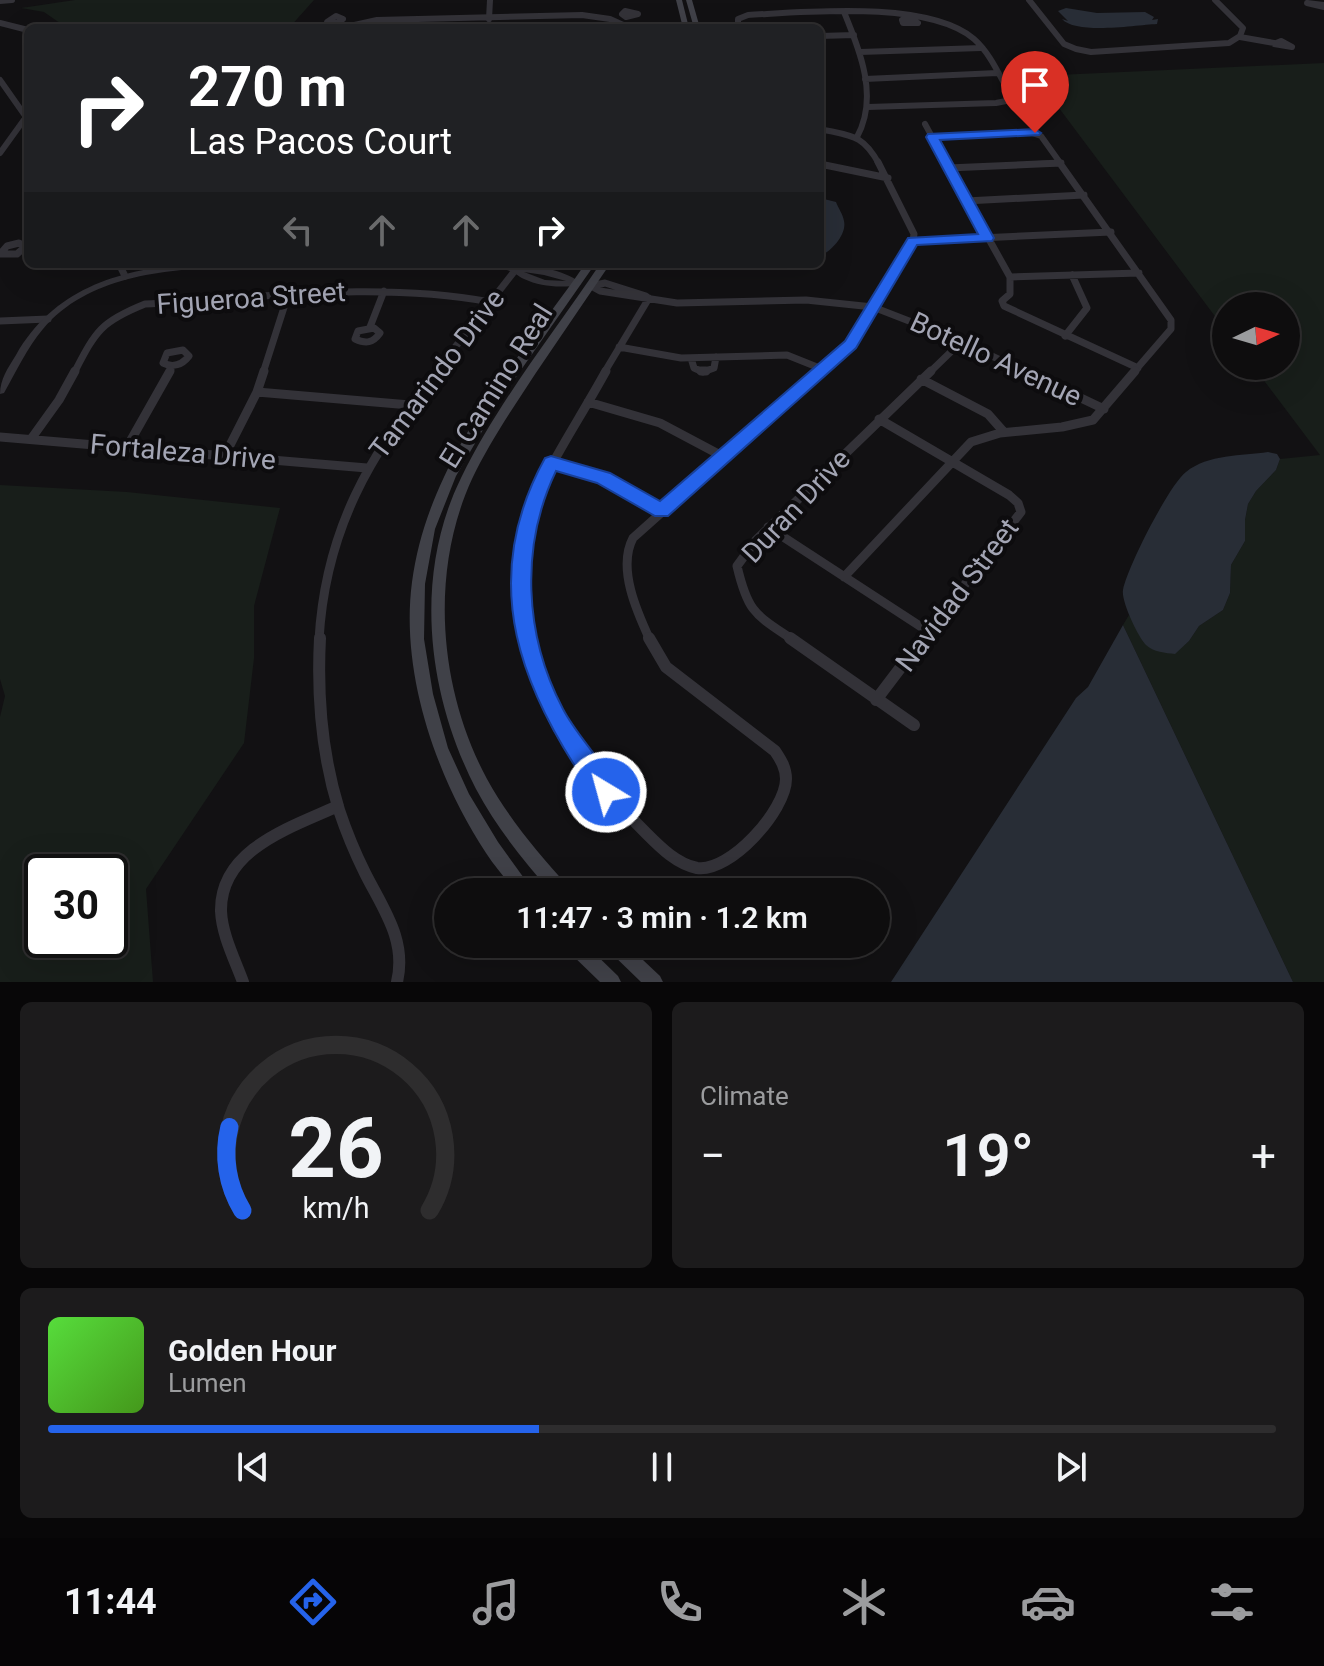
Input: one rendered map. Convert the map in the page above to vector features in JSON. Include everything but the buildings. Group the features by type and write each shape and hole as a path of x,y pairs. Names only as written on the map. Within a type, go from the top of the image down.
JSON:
{"main road":[{"path":"679,0 685,24"},
{"path":"689,0 696,24"},
{"name":"El Camino Real","path":"551,878 503,820 475,768 450,703 441,661 439,582 448,533 465,481 584,284 589,268"},
{"name":"El Camino Real","path":"515,878 480,833 446,763 428,710 416,628 424,547 448,478 476,431 584,284 601,268"},
{"path":"587,958 612,982"},
{"path":"629,958 654,982"}],"street":[{"path":"0,1 12,0"},
{"path":"489,19 490,0"},
{"path":"1029,0 1064,44 1083,51 1216,46 1240,37 1274,43"},
{"path":"1215,0 1239,21 1243,28 1240,37"},
{"path":"738,24 738,19 748,15 884,11 917,17 968,34 981,48 1011,96 1006,101 868,107"},
{"path":"844,12 860,52 868,107 867,120 857,137"},
{"path":"349,24 377,20 582,15 622,24"},
{"path":"616,21 624,16"},
{"path":"0,23 24,29"},
{"path":"824,36 854,35"},
{"path":"860,52 981,48"},
{"path":"865,79 997,73"},
{"path":"0,80 24,112"},
{"path":"0,99 12,96"},
{"path":"0,153 24,123"},
{"path":"925,124 1010,277 1010,294 1002,301 1004,306 1138,368"},
{"path":"649,298 551,463 536,494 525,534 521,573 523,616 541,686 559,723 588,769 621,809 681,862 704,869 717,867 734,855 770,816 786,786 783,762 775,751 666,667 652,651 631,581 627,555 634,537 850,344 913,241 914,234 871,147 857,137 824,130"},
{"path":"844,577 971,442 989,433 1075,426 1093,420 1171,329 1171,320 1041,136 1035,133 932,137"},
{"path":"948,168 1061,163"},
{"path":"824,165 888,178"},
{"path":"966,201 1084,195"},
{"path":"913,241 1111,232"},
{"path":"0,252 11,244 24,245"},
{"path":"121,268 125,276"},
{"path":"0,391 32,336 48,319 80,295 125,276 162,268"},
{"name":"Tamarindo Drive","path":"397,982 403,950 368,881 338,806 319,718 317,656 329,568 346,513 367,468 410,405 516,268"},
{"path":"518,268 524,277 559,285 584,284"},
{"path":"1010,277 1139,273"},
{"path":"1065,336 1087,308 1072,275"},
{"name":"Botello Avenue","path":"584,284 600,291 690,303 834,301 873,307 961,342 1104,409"},
{"path":"370,327 384,291"},
{"name":"Figueroa Street","path":"31,439 64,393 96,332 115,316 153,303 384,291 446,294 490,302"},
{"path":"225,455 257,392 288,295"},
{"path":"0,321 48,319"},
{"name":"Duran Drive","path":"914,725 767,624 747,604 737,566 768,527 961,342"},
{"path":"619,347 659,356 691,358 787,355 822,369"},
{"path":"691,358 694,368 706,372 714,368 716,357"},
{"path":"127,447 159,395 172,366"},
{"path":"0,373 11,372"},
{"path":"921,379 988,414 1003,431"},
{"path":"257,392 410,405"},
{"path":"588,402 660,423 724,457"},
{"name":"Navidad Street","path":"876,700 1021,512 1018,503 1009,495 879,419"},
{"name":"Fortaleza Drive","path":"0,437 367,468"},
{"path":"551,463 603,478 662,511"},
{"path":"768,527 929,632"},
{"path":"588,769 622,772 627,790 621,809"},
{"path":"243,982 224,928 221,909 227,883 244,857 255,847 338,806"}],"shaded area":[{"path":"75,0 314,0 293,24 61,24 44,12 21,8"},
{"path":"1066,8 1097,13 1145,12 1154,17 1152,20 1158,19 1157,24 1080,27 1062,19 1068,21 1058,11"},
{"path":"1324,63 1324,982 1293,982 1123,625 1129,615 1146,642 1166,652 1175,653 1189,641 1199,626 1223,610 1230,593 1231,565 1245,541 1248,504 1256,491 1276,470 1280,459 1320,455 1264,380 1300,380 1300,292 1212,292 1212,312 1035,76"},
{"path":"824,199 836,202 844,226 838,242 824,253"},
{"path":"1268,452 1277,454 1280,459 1276,470 1248,504 1245,541 1231,565 1230,593 1223,610 1199,626 1175,654 1149,647 1131,619 1123,590 1140,546 1160,509 1179,480 1195,466 1226,457"},
{"path":"0,485 127,492 280,508 254,606 254,658 244,743 146,889 153,982 0,982 0,717 5,696 0,679"},
{"path":"1123,625 1293,982 891,982 1076,698 1088,687"}],"route":[{"path":"606,792 553,713 527,642 521,596 525,534 536,494 551,463 603,478 662,511 850,344 913,241 987,238 932,137 1035,133"}]}
